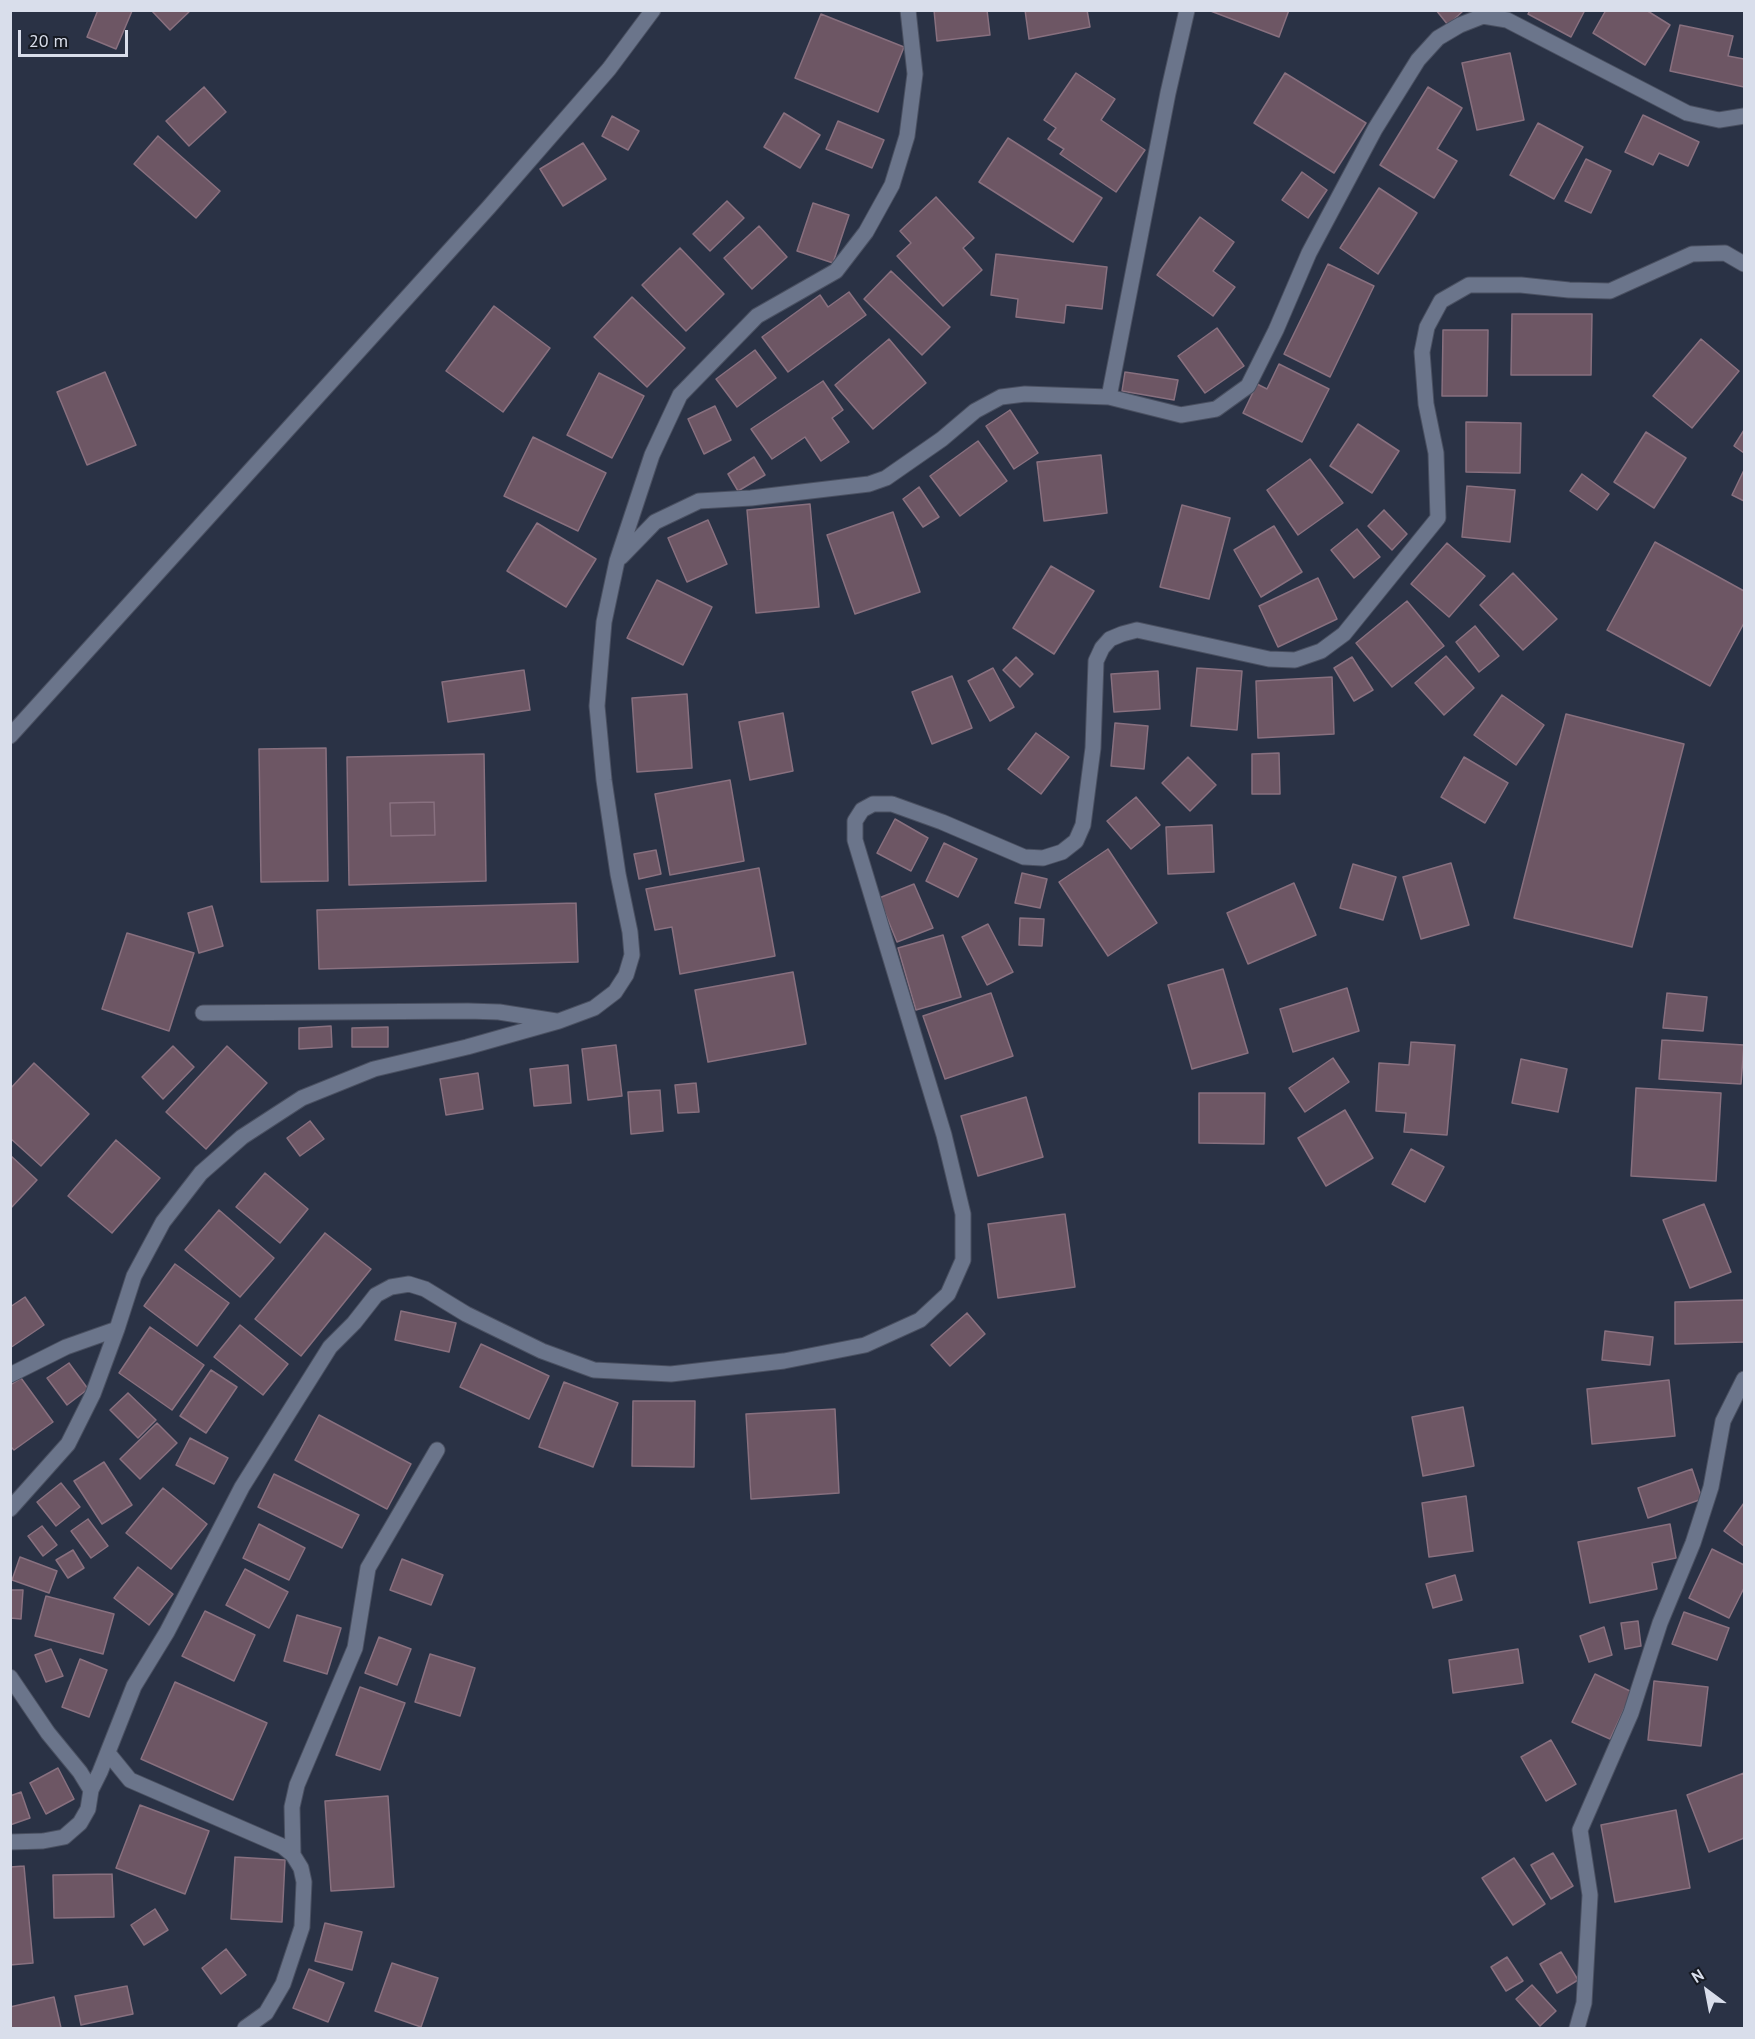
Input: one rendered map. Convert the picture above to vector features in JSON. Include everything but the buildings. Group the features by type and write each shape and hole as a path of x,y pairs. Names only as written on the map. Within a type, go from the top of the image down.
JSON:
{"street":[{"path":"10,736 489,207 609,69 652,10"},
{"path":"10,1509 68,1444 93,1394 134,1276 163,1222 201,1173 242,1137 302,1098 374,1069 467,1047 559,1021 594,1008 615,992 626,975 632,955 630,932 618,874 604,780 597,706 604,622 617,561 652,455 680,395 757,316 836,271 866,232 892,185 907,136 915,74 908,10"},
{"path":"1109,397 1168,93 1187,10"},
{"path":"617,561 655,522 699,501 751,498 869,484 886,478 942,439 975,411 1001,397 1025,394 1109,397 1181,415 1216,409 1248,386 1276,330 1308,253 1375,129 1418,60 1438,38 1460,25 1483,16 1507,21 1687,113 1719,120 1744,116"},
{"path":"10,1842 43,1841 64,1837 80,1823 88,1809 91,1790 134,1686 167,1632 243,1487 330,1347 354,1323 376,1295 391,1287 409,1284 425,1289 466,1314 542,1351 594,1370 671,1374 784,1361 865,1345 920,1320 948,1294 963,1260 963,1214 944,1135 855,840 855,821 862,810 873,804 892,804 942,822 1024,857 1043,858 1062,852 1076,841 1083,825 1093,748 1096,661 1102,648 1110,639 1137,630 1269,659 1294,660 1321,651 1344,634 1438,518 1436,453 1426,404 1422,352 1427,327 1441,301 1468,285 1521,285 1610,291 1692,254 1725,253 1744,264"},
{"path":"203,1013 468,1011 499,1012 559,1021"},
{"path":"10,1376 66,1347 117,1329"},
{"path":"1577,2028 1584,2003 1590,1895 1580,1830 1631,1713 1660,1623 1693,1543 1711,1487 1723,1421 1744,1379"},
{"path":"292,1855 292,1807 297,1785 355,1648 368,1568 437,1450"},
{"path":"10,1677 91,1790"},
{"path":"108,1753 130,1780 282,1846 301,1868 304,1882 302,1927 283,1984 266,2013 245,2028"}]}
